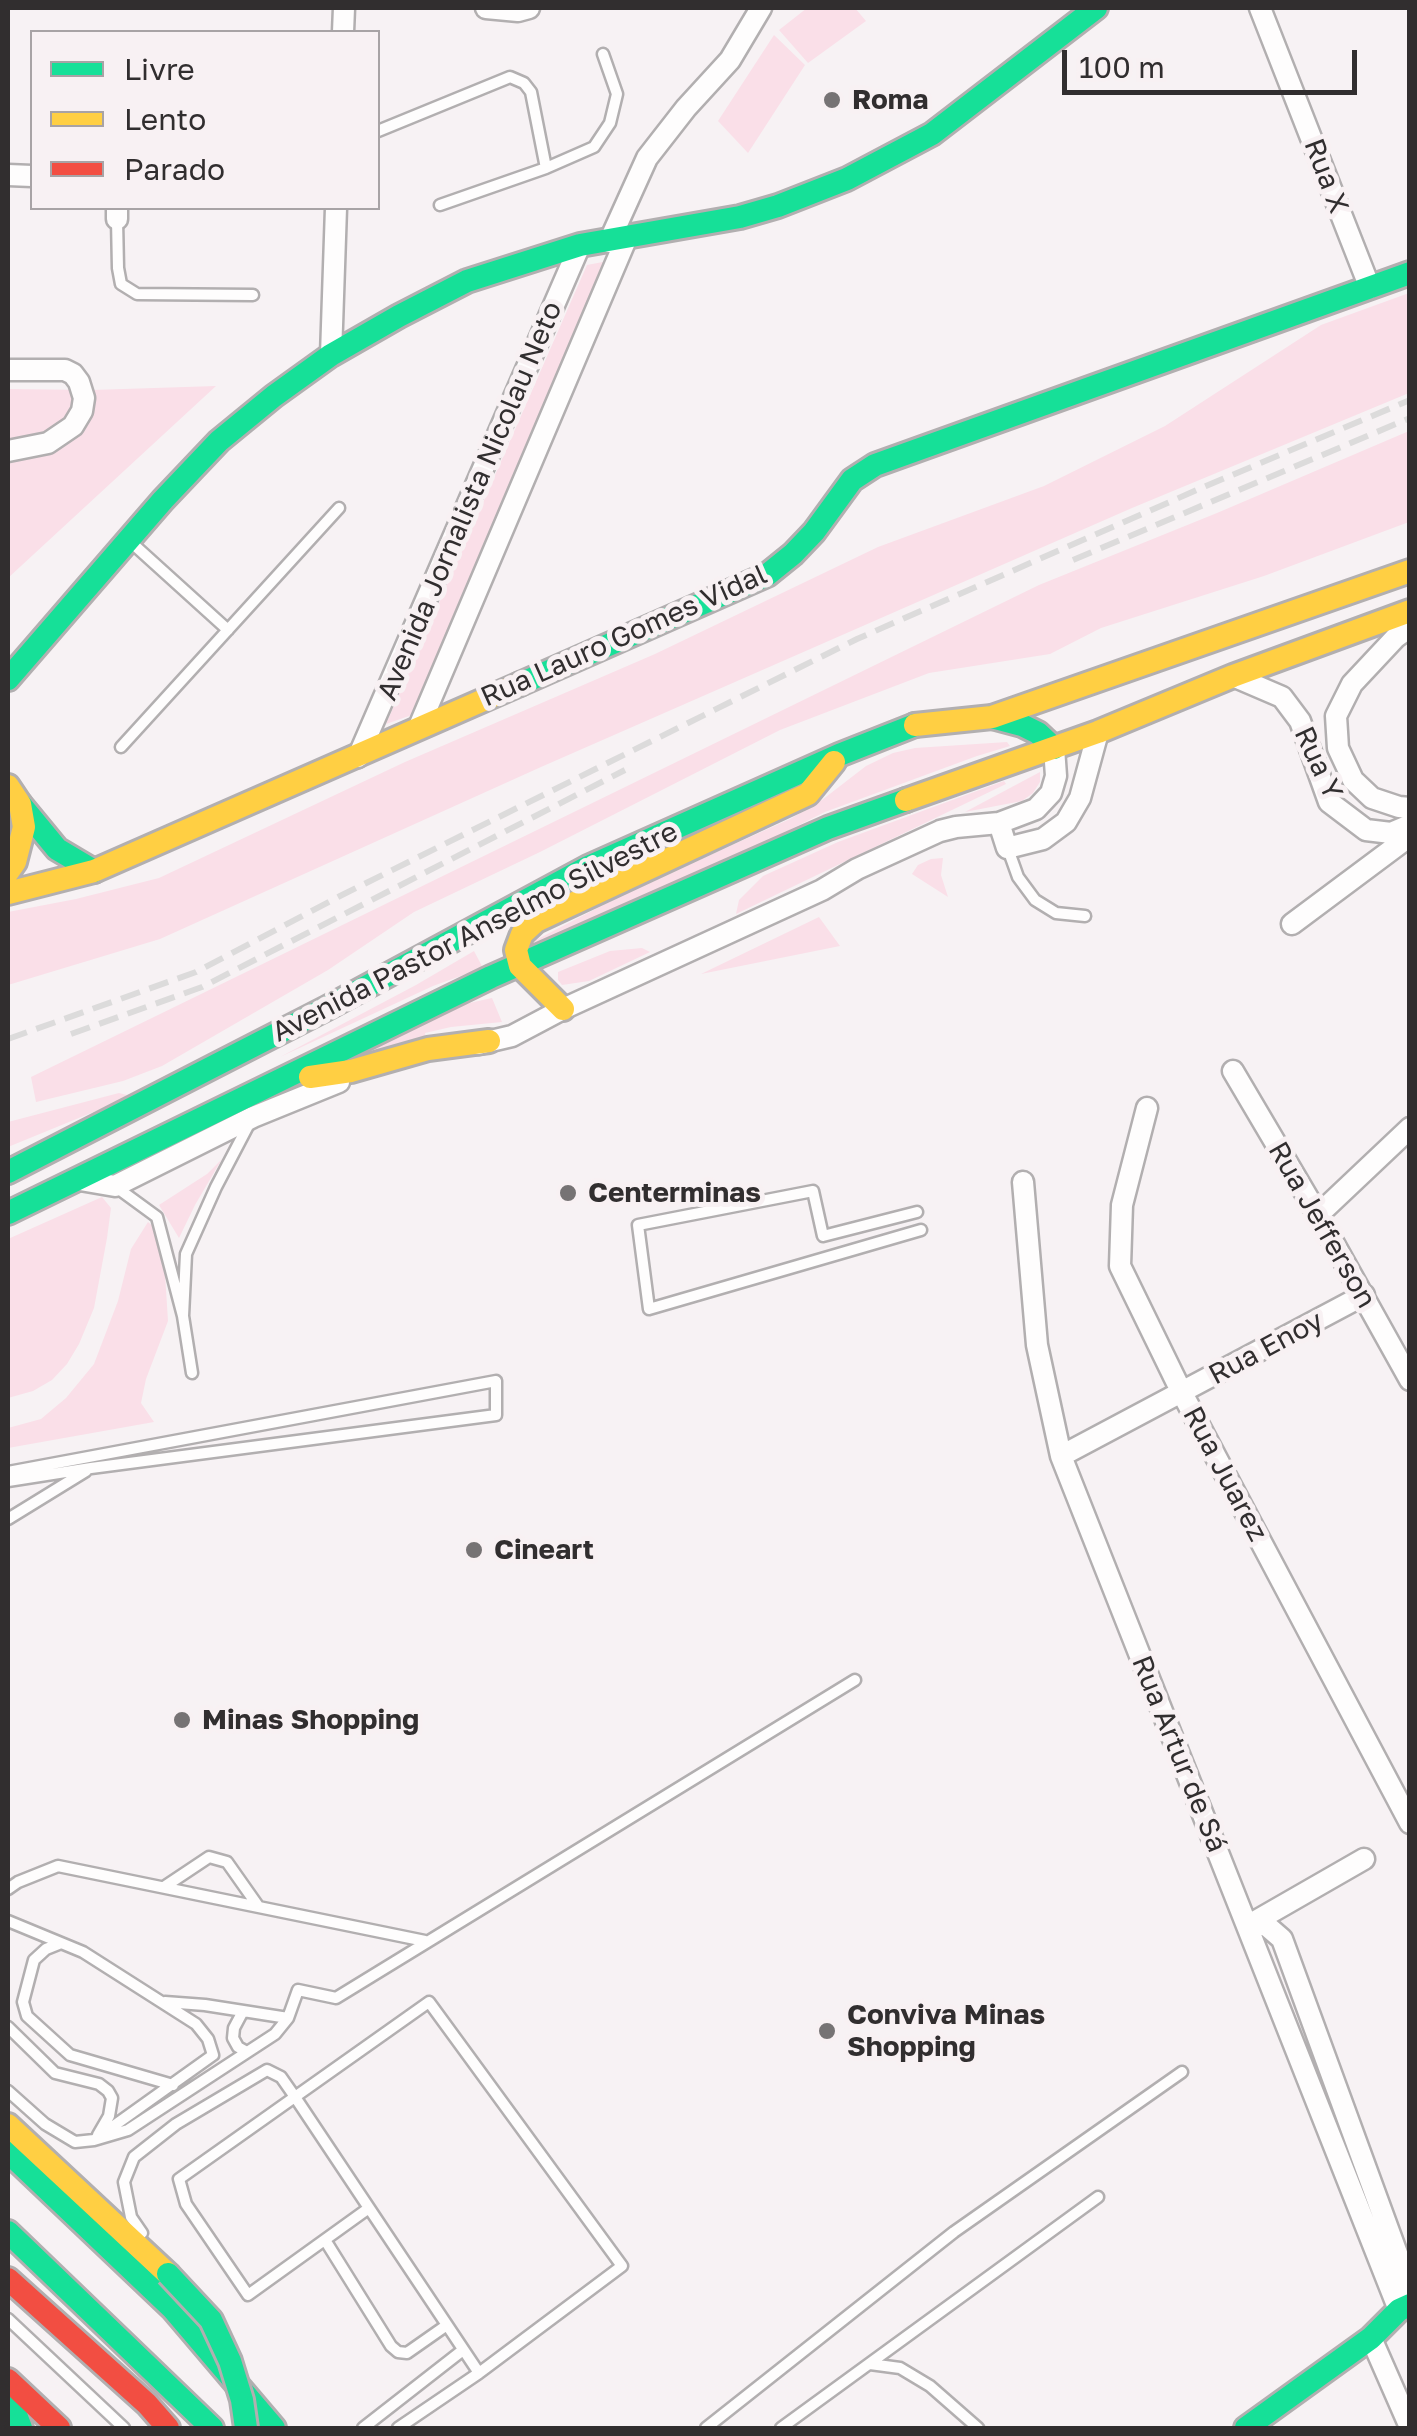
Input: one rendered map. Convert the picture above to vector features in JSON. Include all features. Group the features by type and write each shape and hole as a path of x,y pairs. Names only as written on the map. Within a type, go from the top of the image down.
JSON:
{"main road":[{"path":"8,678 219,441 332,355 467,281 580,246 778,206 847,180 932,134 1096,8"},
{"name":"Rua Lauro Gomes Vidal","path":"8,893 94,872 767,574 814,532 852,480 874,465 1410,273"},
{"name":"Avenida Pastor Anselmo Silvestre","path":"8,1172 343,1000 588,867 839,756 918,724 992,717 1410,571"},
{"name":"Avenida Pastor Anselmo Silvestre","path":"8,1213 491,977 828,828 1098,732 1232,676 1410,611"},
{"path":"992,717 1038,733 1054,748"},
{"path":"563,1009 520,966 518,943 536,921 808,794 839,756"},
{"path":"11,790 56,849 94,872"},
{"path":"8,872 15,862 24,827 11,790"},
{"path":"282,1080 351,1071 428,1049 488,1042"},
{"path":"8,2125 168,2273 211,2320 230,2361 246,2428"},
{"path":"8,2152 172,2308 279,2428"},
{"path":"8,2232 212,2428"},
{"path":"8,2279 147,2404 168,2428"},
{"path":"1246,2428 1371,2338 1406,2301"},
{"path":"8,2380 59,2428"},
{"path":"8,2393 21,2428"}],"street":[{"path":"486,8 529,8"},
{"name":"Avenida Jornalista Nicolau Neto","path":"418,729 618,240 636,178 686,108 730,60 761,8"},
{"name":"Rua X","path":"1260,8 1370,288"},
{"path":"332,355 336,210"},
{"name":"Avenida Jornalista Nicolau Neto","path":"358,757 580,246"},
{"path":"8,370 64,370 79,382 84,398 73,426 48,443 8,451"},
{"name":"Rua Y","path":"1410,627 1352,684 1336,716 1338,748 1353,780 1372,798 1410,808"},
{"name":"Rua Y","path":"1232,676 1282,697 1300,721 1329,802 1366,830 1391,833 1410,825"},
{"path":"999,823 1008,848 1043,839 1066,822 1080,798 1098,732"},
{"path":"80,1180 115,1186 252,1117 352,1077 512,1036 822,890 857,868 940,832 999,823 1036,809 1051,793 1056,776 1054,748"},
{"path":"1292,924 1410,836"},
{"name":"Rua Jefferson","path":"1233,1071 1410,1380"},
{"name":"Rua Juarez","path":"1147,1108 1122,1205 1120,1266 1182,1393 1410,1823"},
{"path":"1318,1215 1410,1128"},
{"name":"Rua Artur de Sá","path":"1023,1182 1037,1345 1061,1456 1406,2301"},
{"name":"Rua Enoy","path":"1061,1456 1364,1295"},
{"path":"1250,1925 1364,1859"},
{"path":"1371,2338 1410,2427"}],"lane":[{"path":"440,206 594,148 610,123 617,94 603,54"},
{"path":"380,129 510,77 524,83 531,92 546,168"},
{"path":"117,213 121,284 137,294 252,295"},
{"path":"121,746 339,508"},
{"path":"128,540 228,630"},
{"path":"1008,848 1018,877 1036,900 1056,913 1085,916"},
{"path":"184,1316 186,1254 252,1117"},
{"path":"115,1186 157,1217 184,1316 192,1373"},
{"path":"917,1212 823,1236 813,1191 638,1225 649,1309 921,1230"},
{"path":"8,1472 496,1381 496,1416 8,1481"},
{"path":"8,1519 91,1468"},
{"path":"8,2091 45,2124 76,2142 128,2130 275,2034 288,2018 298,1990 336,1998 855,1680"},
{"path":"164,1888 209,1857 227,1862 259,1907"},
{"path":"8,1889 58,1866 426,1941"},
{"path":"8,1921 83,1952 196,2024 208,2038 213,2055"},
{"path":"61,1943 34,1960 22,2002 28,2016 70,2056 173,2085"},
{"path":"161,2002 288,2018"},
{"path":"369,2208 248,2294 186,2204 179,2179 429,2002 622,2266 398,2428"},
{"path":"242,2012 233,2038 247,2052"},
{"path":"8,2027 55,2072 99,2084 108,2091 112,2098 109,2116 94,2140"},
{"path":"94,2140 233,2038"},
{"path":"168,2273 131,2217 124,2182 134,2157 176,2124 267,2070 281,2077 295,2097 478,2373"},
{"path":"706,2428 954,2232 1182,2072"},
{"path":"781,2428 1098,2196"},
{"path":"325,2240 390,2346 398,2352 407,2353 447,2325"},
{"path":"8,2318 124,2428"},
{"path":"363,2428 463,2350"},
{"path":"869,2364 900,2368 930,2386 978,2428"}],"shaded area":[{"path":"807,8 855,8 866,21 808,63 779,30"},
{"path":"774,35 805,65 748,153 718,121"},
{"path":"608,261 412,715 386,724 587,265"},
{"path":"1409,293 1409,393 1132,508 160,939 8,985 8,912 159,878 405,762 655,654 878,547 1044,486 1165,426 1321,325"},
{"path":"216,386 8,578 8,389"},
{"path":"1409,431 1409,522 1264,576 1101,628 1050,654 929,673 780,730 414,912 328,970 162,1066 123,1081 36,1102 31,1077 1039,585"},
{"path":"1007,742 1010,746 825,812 535,950 534,941 632,890 790,819 866,766 893,753"},
{"path":"1040,772 1040,782 1022,801 965,812"},
{"path":"1004,781 1006,784 736,914 739,900 763,876 838,842"},
{"path":"943,858 941,875 948,897 912,874 918,865"},
{"path":"819,917 840,946 701,974"},
{"path":"642,948 650,952 589,981 562,985 558,980 558,972 610,951"},
{"path":"474,951 483,968 433,986 280,1057 416,985"},
{"path":"492,998 502,1022 425,1033 426,1040 350,1061 465,1004"},
{"path":"119,1093 127,1095 8,1147 8,1122"},
{"path":"222,1159 179,1238 159,1205 207,1174"},
{"path":"102,1197 111,1208 107,1238 94,1308 79,1344 52,1380 8,1398 8,1239"},
{"path":"148,1222 154,1227 165,1274 168,1321 141,1403 154,1422 8,1448 8,1428 41,1419 66,1398 94,1364 118,1301 131,1249"}],"railway":[{"path":"8,1039 196,972 340,896 857,639 1410,400"},
{"path":"1073,560 1410,418"},
{"path":"71,1034 202,987 625,770"}],"traffic: fast":[{"path":"8,679 219,441 331,355 467,281 580,245 740,217 847,179 932,134 1096,8"},
{"path":"520,684 767,575 814,532 852,480 875,465 1410,273"},
{"path":"992,717 1022,725 1054,748"},
{"path":"8,1172 327,1008 588,867 915,725"},
{"path":"8,1213 491,977 828,828 906,800"},
{"path":"20,804 57,849 94,871"},
{"path":"8,2152 172,2308 274,2428"},
{"path":"8,2232 212,2428"},
{"path":"168,2274 211,2320 230,2361 246,2428"},
{"path":"1246,2428 1410,2305"},
{"path":"8,2393 21,2428"}],"traffic: slow":[{"path":"915,725 992,717 1410,571"},
{"path":"906,800 1098,732 1233,676 1410,611"},
{"path":"8,893 94,871 520,684"},
{"path":"563,1009 520,966 516,950 522,934 536,921 808,794 834,762"},
{"path":"8,786 20,804 24,827 15,862 8,872"},
{"path":"310,1077 351,1071 428,1049 489,1041"},
{"path":"8,2125 168,2274"}],"traffic: jam":[{"path":"8,2279 147,2404 168,2428"},
{"path":"8,2380 59,2428"}],"place":[{"name":"Roma","path":"832,100"},
{"name":"Centerminas","path":"568,1193"},
{"name":"Cineart","path":"474,1550"},
{"name":"Minas Shopping","path":"182,1720"},
{"name":"Conviva Minas Shopping","path":"827,2031"}]}
